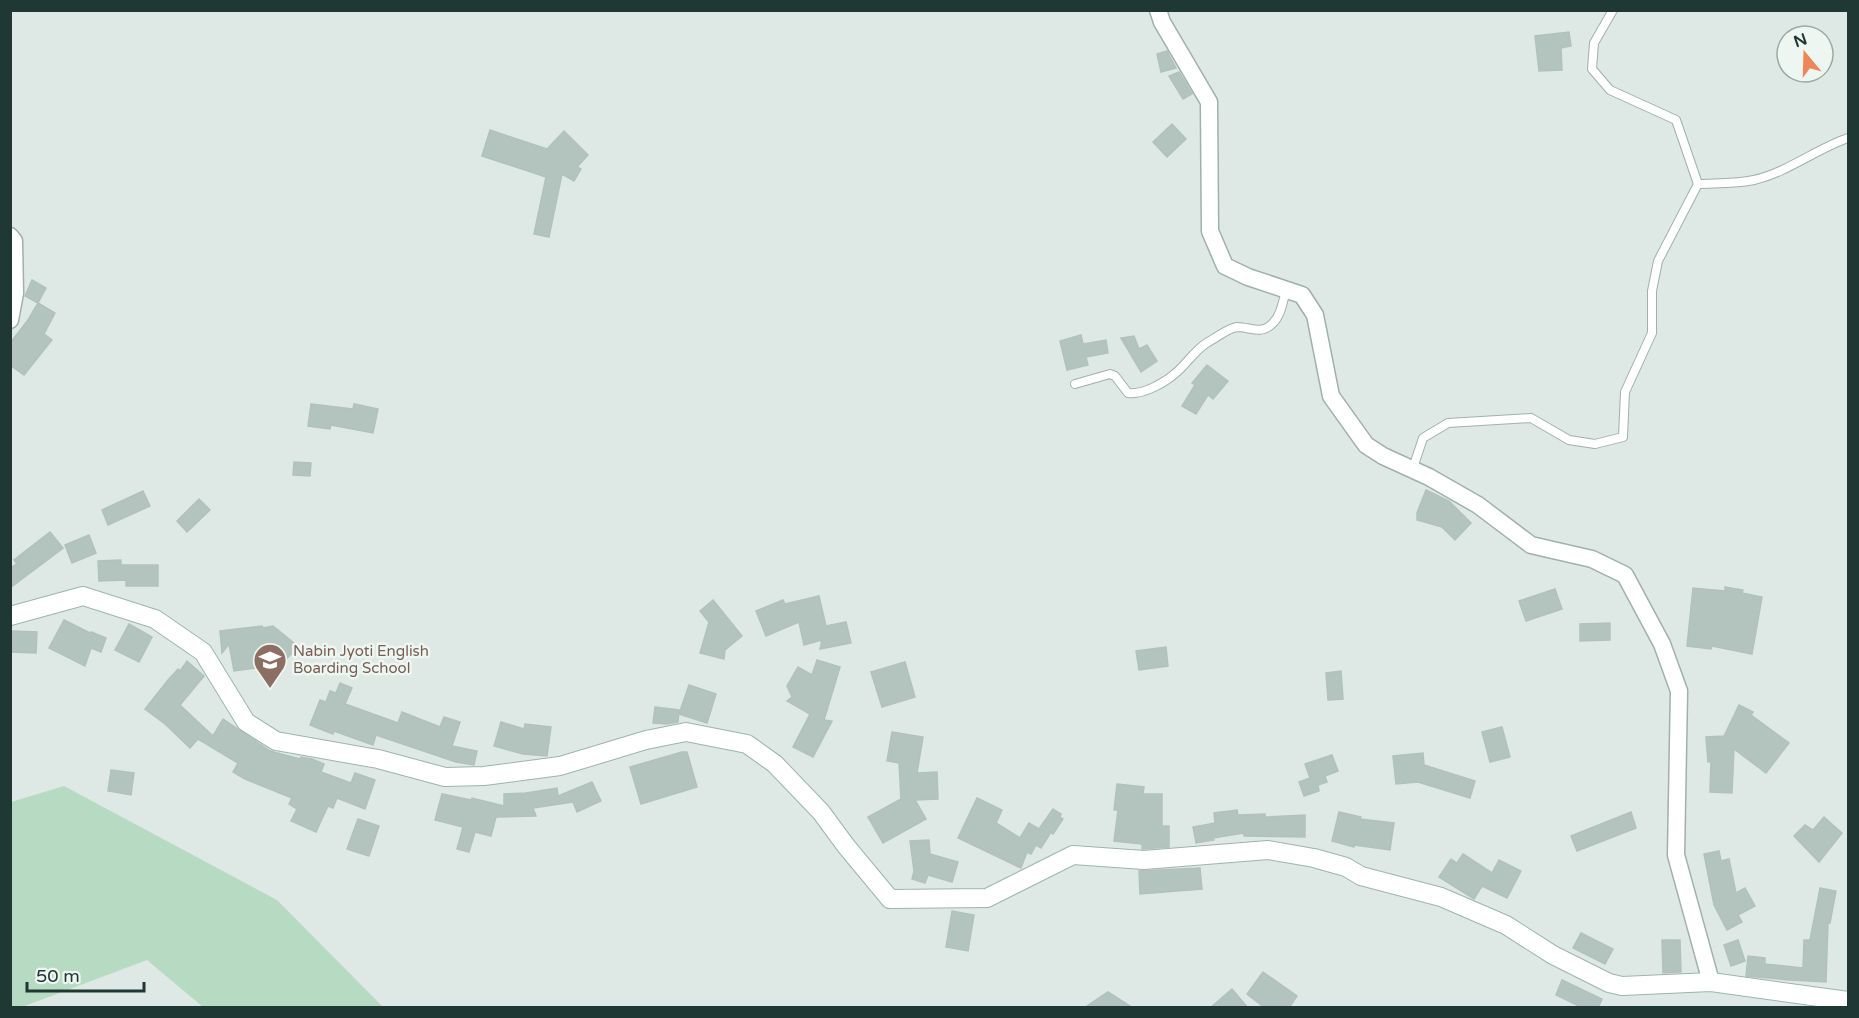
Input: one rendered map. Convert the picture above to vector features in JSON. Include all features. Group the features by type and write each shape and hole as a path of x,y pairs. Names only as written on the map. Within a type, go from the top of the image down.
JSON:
{"main road":[{"path":"10,616 83,596 155,619 203,652 246,722 276,741 378,759 445,777 484,776 560,766 646,740 686,732 747,744 775,764 821,812 890,899 987,898 1073,855 1144,860 1268,850 1314,858 1346,867 1361,876 1441,897 1506,925 1553,955 1609,983 1622,986 1711,982 1848,1001"}],"street":[{"path":"1158,10 1162,22 1209,102 1210,231 1225,266 1248,277 1302,295 1315,315 1331,396 1365,446 1413,468 1478,505 1531,545 1592,559 1625,575 1662,644 1680,691 1676,855 1711,982"},
{"path":"10,236 14,241 15,293 10,320"}],"lane":[{"path":"1413,468 1423,438 1448,423 1531,418 1569,440 1595,444 1623,437 1625,392 1652,333 1652,291 1658,261 1698,184 1676,120 1610,90 1592,69 1593,43 1613,10"},
{"path":"1698,184 1754,180 1795,165 1834,142 1848,138"},
{"path":"1075,384 1110,374 1128,393 1136,394 1151,388 1177,372 1196,349 1231,329 1237,327 1256,331 1271,326 1277,318 1286,290"}],"green space":[{"path":"64,786 277,900 383,1007 203,1007 147,960 22,1007 11,1007 11,802"}],"building":[{"path":"1569,32 1571,46 1561,48 1562,70 1539,71 1535,36"},
{"path":"1167,51 1176,68 1161,72 1157,54"},
{"path":"1179,72 1192,94 1183,99 1169,76"},
{"path":"1172,124 1186,139 1167,157 1153,142"},
{"path":"490,130 547,149 564,131 588,155 577,167 581,169 574,181 562,174 549,237 534,234 546,177 482,156"},
{"path":"32,280 46,288 38,303 25,296"},
{"path":"38,303 55,313 44,334 52,340 24,375 10,365 10,343"},
{"path":"1081,335 1083,344 1106,340 1108,353 1086,357 1088,365 1067,370 1060,341"},
{"path":"1134,336 1139,349 1147,345 1157,361 1141,372 1121,338"},
{"path":"1207,365 1228,381 1213,399 1208,395 1196,414 1182,406 1195,385 1192,383"},
{"path":"311,404 353,409 354,404 378,409 373,433 331,425 330,429 308,426"},
{"path":"294,462 311,463 310,476 293,475"},
{"path":"1426,490 1449,501 1471,523 1455,540 1442,527 1417,520 1417,513"},
{"path":"143,491 150,506 108,525 102,510"},
{"path":"199,499 210,510 187,532 177,521"},
{"path":"50,532 63,548 10,588 10,568 17,564 14,560"},
{"path":"89,535 96,553 72,563 65,545"},
{"path":"121,560 121,565 158,565 158,586 126,586 126,580 99,581 98,561"},
{"path":"1725,587 1743,590 1742,593 1762,597 1752,654 1712,646 1711,649 1687,646 1693,588 1725,591"},
{"path":"1555,589 1562,609 1526,621 1519,601"},
{"path":"819,596 826,626 846,622 851,643 820,649 822,640 804,645 799,622 766,636 756,611 783,600 785,604"},
{"path":"713,600 742,636 725,650 724,659 700,653 709,622 700,611"},
{"path":"64,620 106,638 101,652 91,648 85,666 49,648"},
{"path":"1610,623 1610,640 1580,641 1580,624"},
{"path":"129,624 152,637 139,662 115,650"},
{"path":"262,626 263,628 273,626 299,647 273,671 270,666 234,671 229,644 222,653 220,631"},
{"path":"12,631 37,632 36,653 11,652"},
{"path":"1166,647 1168,666 1139,670 1136,651"},
{"path":"817,660 840,667 824,720 832,721 813,757 793,747 810,714 787,701 792,697 787,686 798,667 812,675"},
{"path":"187,661 204,676 180,705 213,736 223,719 270,751 300,759 301,757 312,759 324,764 321,772 351,783 355,773 375,780 365,809 337,798 333,808 328,806 316,832 291,821 297,809 289,804 292,798 233,772 238,763 198,739 190,748 145,709"},
{"path":"905,662 915,697 882,707 871,672"},
{"path":"1341,671 1343,699 1328,700 1326,673"},
{"path":"340,683 352,688 345,704 398,723 402,712 440,727 444,717 460,722 452,746 477,751 474,765 456,762 376,735 373,745 310,725 320,700 326,702 330,691 336,693"},
{"path":"689,685 716,694 707,723 679,714"},
{"path":"1739,705 1753,712 1751,715 1789,743 1766,773 1734,749 1732,793 1710,792 1711,761 1708,762 1706,737 1724,736"},
{"path":"655,707 679,710 678,722 653,723"},
{"path":"501,722 524,729 525,724 551,727 547,756 523,754 494,746"},
{"path":"1502,727 1510,757 1490,762 1482,732"},
{"path":"892,732 923,737 917,773 937,772 938,799 915,800 926,819 883,843 868,817 901,799 899,763 887,761"},
{"path":"687,752 697,787 641,804 630,767"},
{"path":"1423,753 1424,765 1475,781 1470,798 1418,782 1396,784 1393,756"},
{"path":"1332,755 1338,771 1325,776 1327,782 1318,785 1319,791 1304,796 1299,782 1310,778 1305,764"},
{"path":"111,770 134,773 131,795 108,791"},
{"path":"592,782 601,801 577,812 573,802 533,808 536,816 496,817 491,836 475,832 469,852 457,849 463,827 435,820 442,794 504,806 504,794 557,788 558,796"},
{"path":"1117,784 1144,787 1143,794 1162,794 1162,826 1169,826 1169,847 1142,849 1142,844 1114,841 1118,810 1114,810"},
{"path":"977,798 1002,810 996,823 1020,838 1029,823 1039,829 1053,809 1061,814 1060,817 1063,819 1041,848 1036,845 1031,854 1027,852 1021,868 958,838"},
{"path":"1237,810 1238,815 1265,814 1265,817 1305,815 1305,837 1244,836 1244,833 1196,843 1193,827 1215,823 1214,813"},
{"path":"1339,812 1361,817 1360,819 1394,823 1390,850 1354,845 1354,847 1332,841"},
{"path":"1631,812 1636,828 1577,851 1571,836"},
{"path":"1824,817 1842,833 1819,862 1794,836 1805,825 1813,830"},
{"path":"358,819 379,826 369,856 347,849"},
{"path":"929,840 930,854 958,862 952,882 928,875 925,883 912,879 914,871 910,841"},
{"path":"1719,851 1721,861 1729,859 1736,893 1745,888 1755,906 1738,915 1742,922 1727,930 1714,905 1704,854"},
{"path":"1463,854 1492,873 1499,860 1521,871 1507,898 1482,886 1474,899 1439,877 1451,859 1457,863"},
{"path":"1200,868 1202,889 1140,894 1139,871"},
{"path":"1820,888 1836,891 1830,923 1828,923 1826,982 1746,976 1748,956 1765,958 1765,964 1803,968 1804,940 1810,940"},
{"path":"952,911 974,915 968,951 946,947"},
{"path":"1581,933 1613,949 1605,964 1573,948"},
{"path":"1662,940 1680,940 1681,972 1663,973"},
{"path":"1738,940 1745,961 1731,966 1724,945"},
{"path":"1263,972 1297,996 1289,1008 1265,1008 1247,994"},
{"path":"1562,980 1602,999 1598,1008 1583,1008 1556,995"},
{"path":"1232,989 1248,1008 1210,1008"},
{"path":"1108,992 1133,1008 1084,1008"}],"place":[{"name":"Nabin Jyoti English Boarding School","path":"270,689"}]}
